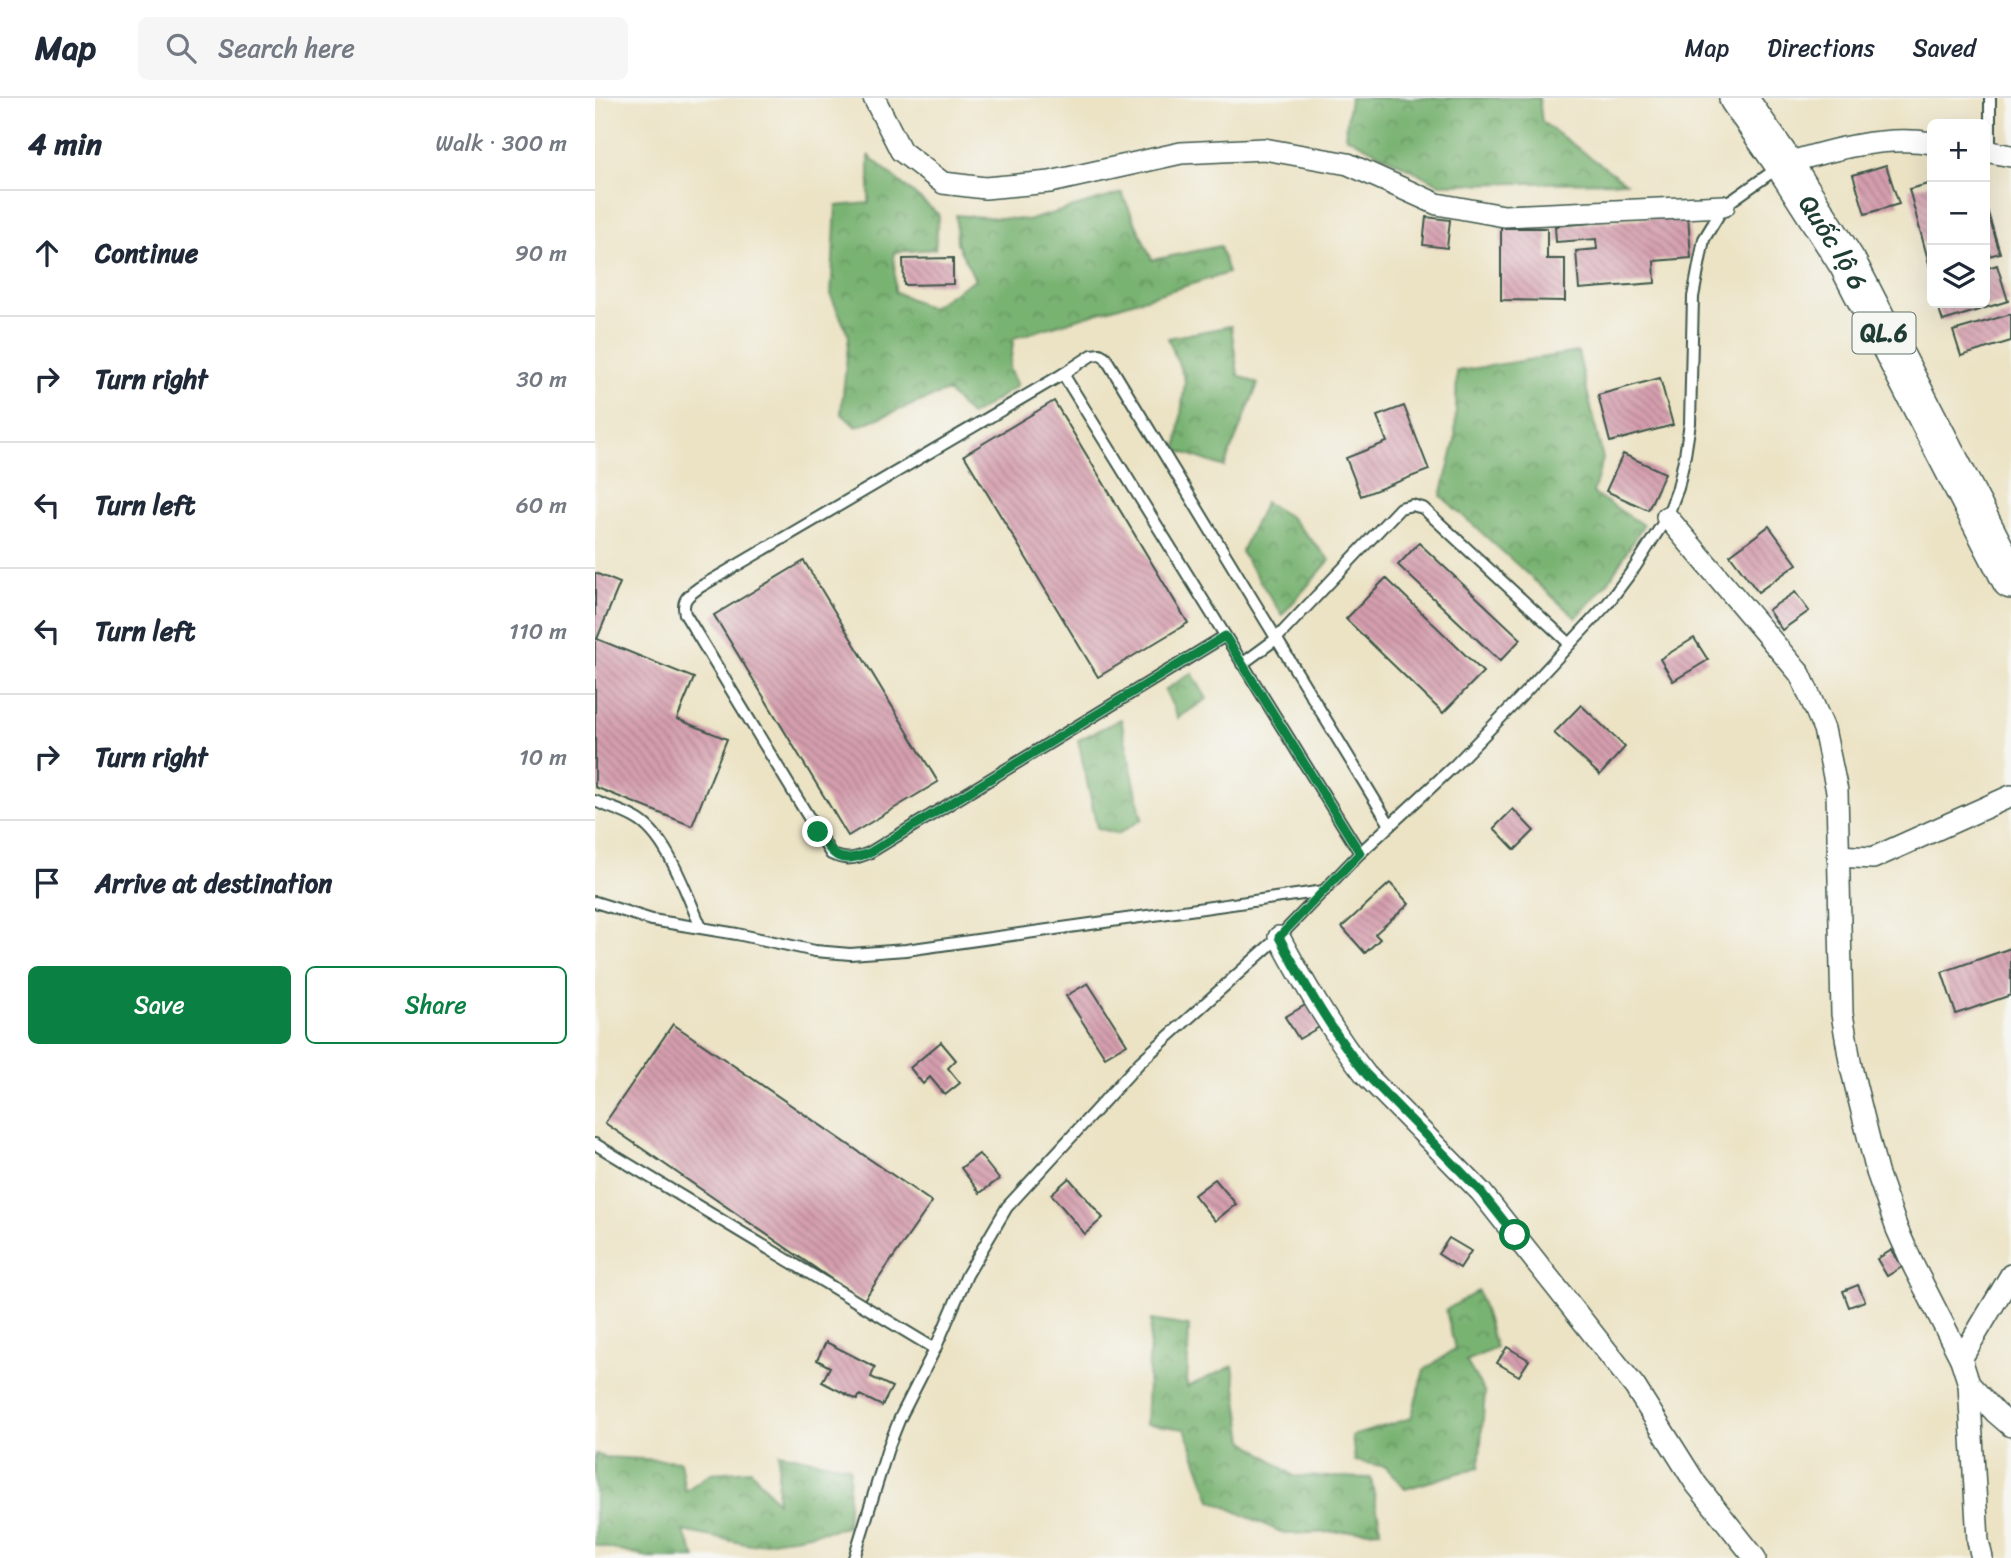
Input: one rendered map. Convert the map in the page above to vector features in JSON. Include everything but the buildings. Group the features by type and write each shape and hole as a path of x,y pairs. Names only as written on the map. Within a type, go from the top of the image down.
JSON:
{"highway":[{"name":"Quốc lộ 6","path":"1738,98 1848,264 2011,580"}],"street":[{"path":"874,98 901,151 943,183 985,188 1050,182 1181,153 1264,149 1348,164 1437,204 1504,216 1724,206"},
{"path":"1784,164 1838,148 1915,140 1927,142"},
{"path":"1667,517 1800,674 1824,729 1837,791 1842,1014 1861,1115 1897,1229 1961,1359 1969,1384 1978,1541 1982,1558"},
{"path":"1838,856 1873,858 2011,796"},
{"path":"1279,937 1309,992 1351,1056 1489,1203 1635,1387 1696,1484 1755,1558"},
{"path":"1961,1359 2011,1275"},
{"path":"1969,1384 2011,1426"}],"lane":[{"path":"1990,98 1995,153"},
{"path":"854,1558 900,1418 935,1349 967,1275 1007,1207 1140,1062 1279,937 1360,853 1481,738 1608,603 1667,517 1678,488 1690,423 1693,298 1704,239 1724,206 1784,164"},
{"path":"1225,636 869,853 853,859 843,859 831,854 685,614 683,605 686,597 700,587 1092,355 1100,354 1105,357 1390,825"},
{"path":"1063,374 1360,853"},
{"path":"1242,664 1276,639 1399,508 1412,505 1423,508 1570,644"},
{"path":"595,801 637,818 650,829 665,850 701,928"},
{"path":"595,902 652,920 815,951 850,954 884,952 1324,891"},
{"path":"595,1144 935,1349"}],"green space":[{"path":"1350,98 1539,98 1542,122 1625,182 1439,184 1345,136"},
{"path":"869,156 939,215 935,249 894,252 895,292 930,308 975,279 957,244 956,215 1030,220 1122,193 1152,260 1220,246 1228,273 1014,338 1009,369 1017,386 971,416 947,391 856,427 841,413 849,336 831,296 836,206 869,203"},
{"path":"1231,326 1238,375 1258,384 1224,467 1177,450 1185,380 1168,338"},
{"path":"1578,352 1603,459 1593,493 1643,525 1609,581 1576,618 1441,496 1455,441 1457,371"},
{"path":"1265,502 1290,517 1330,560 1282,615 1241,552"},
{"path":"1192,673 1207,699 1178,718 1165,690"},
{"path":"1121,719 1142,819 1118,834 1097,828 1078,740"},
{"path":"1478,1291 1496,1348 1466,1361 1485,1393 1479,1467 1405,1489 1386,1467 1355,1461 1352,1436 1411,1418 1424,1370 1455,1349 1446,1310"},
{"path":"1151,1320 1189,1326 1187,1387 1233,1366 1244,1440 1294,1476 1371,1478 1381,1530 1285,1534 1211,1500 1185,1429 1146,1424"},
{"path":"779,1453 850,1467 847,1527 751,1545 683,1531 696,1558 650,1558 595,1545 595,1454 604,1457 680,1461 685,1491 711,1473 751,1470 777,1502"}],"route":[{"path":"818,832 831,854 843,859 853,859 869,853 1225,636 1360,853 1279,937 1309,992 1351,1056 1481,1192 1515,1235"}]}
